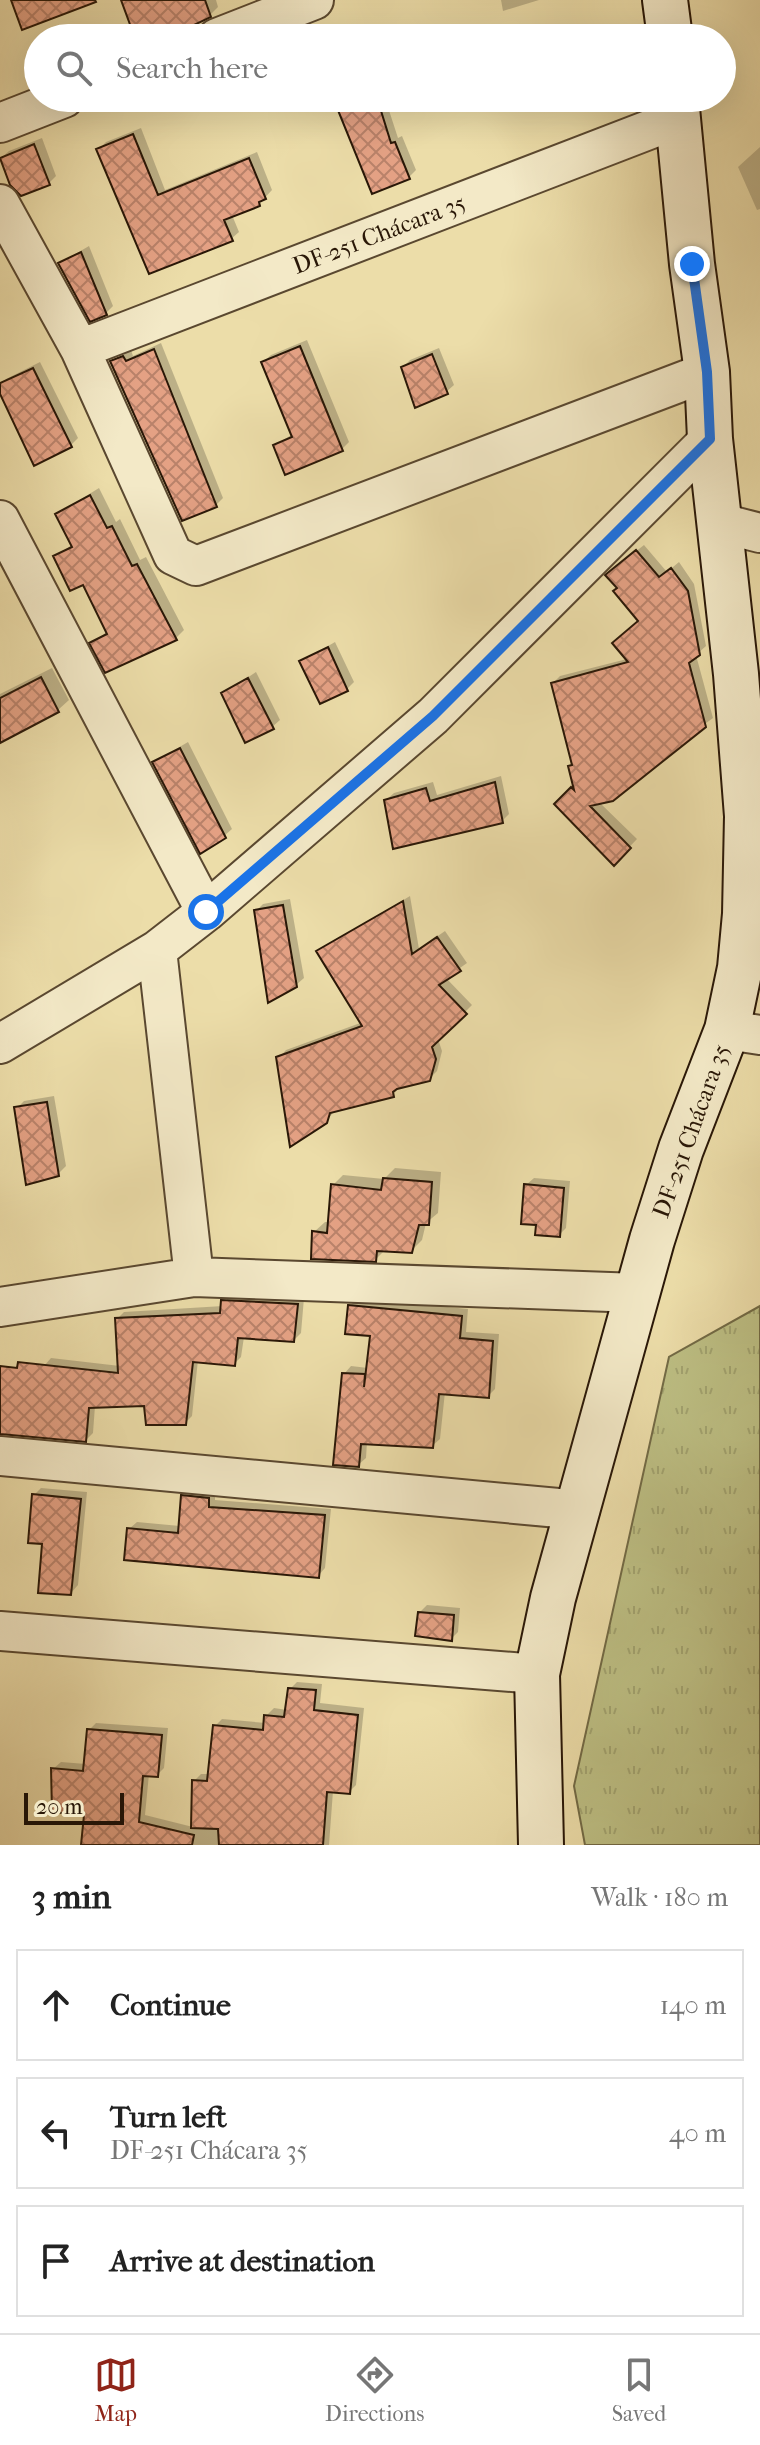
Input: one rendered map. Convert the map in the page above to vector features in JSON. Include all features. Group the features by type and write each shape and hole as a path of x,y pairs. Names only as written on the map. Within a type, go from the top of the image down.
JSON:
{"street":[{"path":"253,24 314,0"},
{"path":"665,0 668,24"},
{"path":"0,123 28,112"},
{"name":"DF-251 Chácara 35","path":"80,349 666,112"},
{"name":"DF-251 Chácara 35","path":"541,1845 537,1674 553,1598 681,1149 744,1033 740,968 753,817 740,528 710,439 707,372 676,112"},
{"path":"0,204 80,349 173,555 196,566 707,372"},
{"path":"4,1034 157,950 206,912 433,716 710,439"},
{"path":"0,520 206,912"},
{"path":"157,950 194,1277"},
{"path":"0,1307 194,1277 638,1293"},
{"path":"0,1456 580,1510"},
{"path":"0,1631 537,1674"}],"green space":[{"path":"760,1306 760,1845 585,1845 574,1786 669,1357"}],"building":[{"path":"11,0 96,2 38,24 24,24 22,30"},
{"path":"121,0 205,0 211,17 196,24 130,24"},
{"path":"339,112 381,112 391,143 395,142 410,179 372,194"},
{"path":"133,134 158,195 249,158 266,199 259,202 260,206 224,220 233,241 149,274 96,149"},
{"path":"34,144 50,185 21,196 10,185 0,158"},
{"path":"81,252 107,315 90,322 58,263"},
{"path":"300,346 343,451 285,475 273,445 292,437 261,362"},
{"path":"154,349 217,507 182,521 110,361 123,356 126,361"},
{"path":"432,354 448,394 415,408 401,367"},
{"path":"33,368 72,447 34,466 0,394 0,383"},
{"path":"90,495 107,528 112,526 132,566 137,564 177,640 105,673 89,643 107,634 83,585 70,591 53,556 72,547 55,514"},
{"path":"636,550 659,577 671,568 688,591 700,655 689,663 706,727 613,801 590,806 631,848 614,866 554,804 571,787 574,790 568,766 572,765 551,683 628,662 612,643 638,621 613,591 617,588 605,575"},
{"path":"328,647 348,691 320,704 299,661"},
{"path":"41,677 59,712 0,743 0,698"},
{"path":"248,678 274,729 245,743 221,693"},
{"path":"180,748 226,838 200,854 152,762"},
{"path":"495,782 503,823 393,849 384,800 426,788 430,801"},
{"path":"403,901 412,954 437,937 461,971 439,985 467,1014 432,1047 436,1059 430,1081 397,1089 393,1092 394,1097 330,1113 327,1123 290,1147 276,1057 362,1026 316,951"},
{"path":"283,905 297,987 268,1003 254,910"},
{"path":"47,1102 59,1176 26,1185 14,1107"},
{"path":"383,1178 432,1182 429,1225 419,1225 412,1253 377,1251 376,1262 311,1259 312,1231 327,1233 331,1184 381,1190"},
{"path":"524,1184 564,1188 560,1237 535,1235 536,1225 521,1224"},
{"path":"221,1300 298,1304 294,1342 238,1338 235,1366 193,1362 186,1425 146,1425 144,1406 89,1408 86,1442 0,1434 0,1366 17,1368 18,1362 118,1373 115,1318 220,1313"},
{"path":"348,1305 462,1316 460,1338 493,1341 489,1398 439,1394 433,1448 361,1444 359,1467 333,1465 342,1373 365,1374 364,1387 370,1336 345,1334"},
{"path":"32,1494 81,1499 71,1595 38,1593 42,1544 28,1543"},
{"path":"181,1495 209,1498 209,1507 325,1515 319,1578 124,1560 127,1528 178,1533"},
{"path":"418,1612 454,1615 452,1641 415,1636"},
{"path":"288,1688 316,1690 314,1710 358,1715 350,1794 327,1792 323,1845 219,1845 218,1829 191,1828 192,1780 207,1781 213,1725 263,1730 264,1715 284,1717"},
{"path":"87,1729 162,1735 158,1777 143,1776 139,1822 194,1835 192,1845 81,1845 84,1815 52,1812 51,1768 83,1771"}],"route":[{"path":"206,912 433,716 710,439 707,372 692,264"}]}
